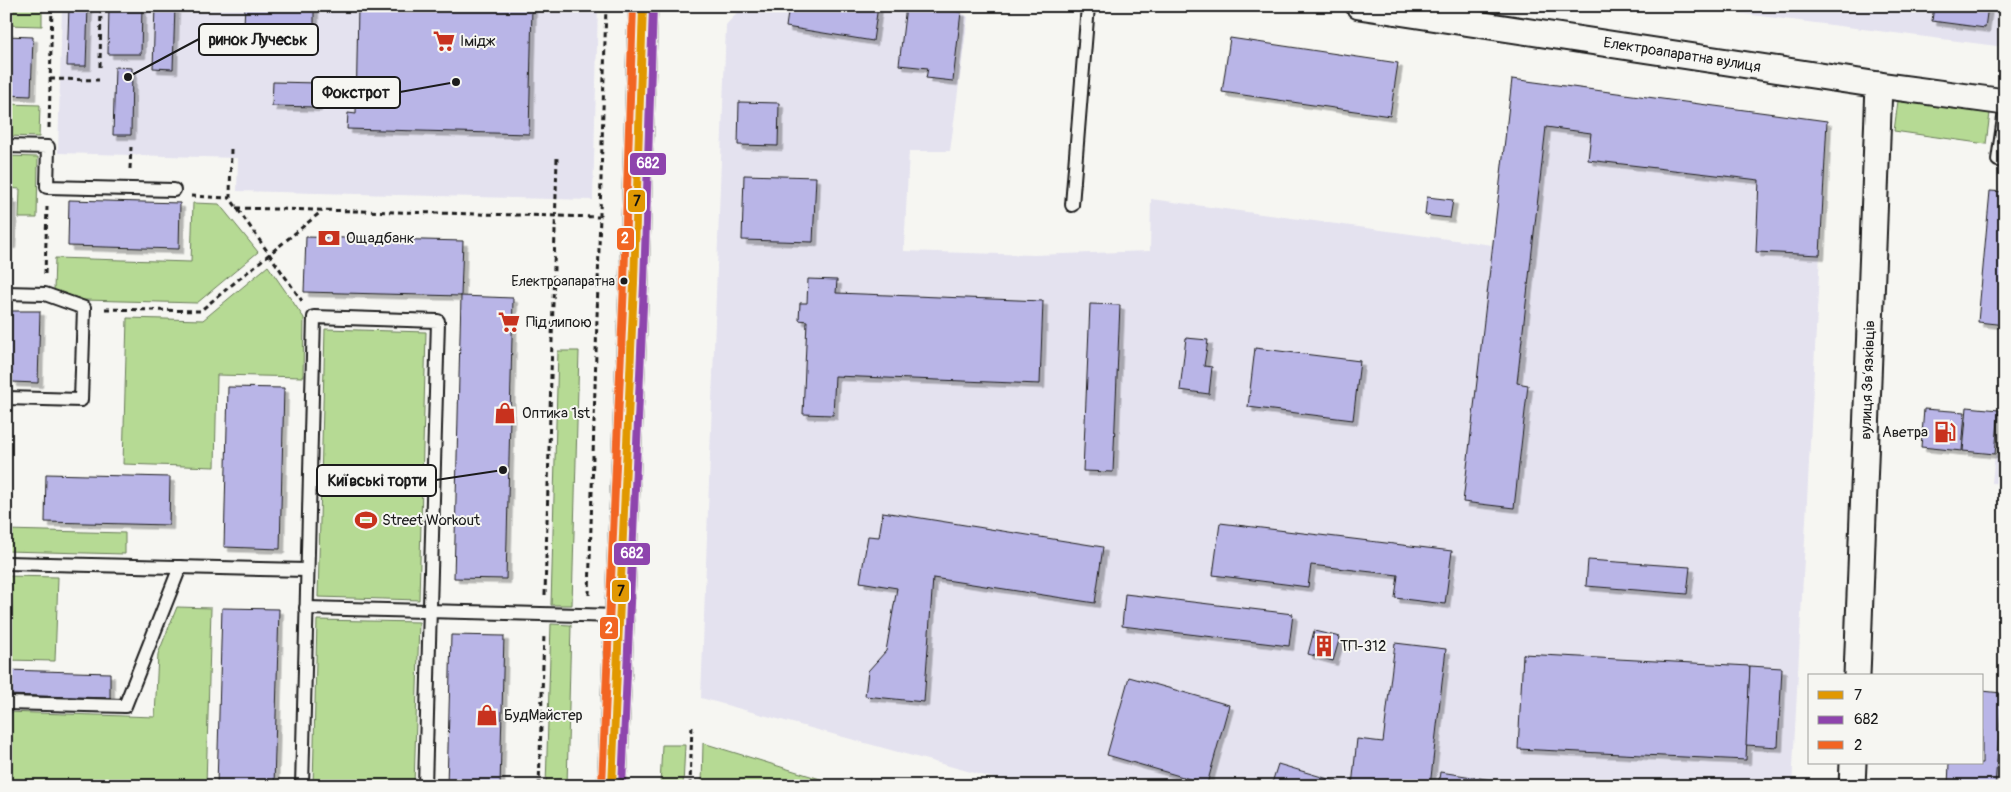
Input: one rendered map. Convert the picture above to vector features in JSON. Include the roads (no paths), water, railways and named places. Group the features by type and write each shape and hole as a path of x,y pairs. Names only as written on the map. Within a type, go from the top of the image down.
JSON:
{"main road":[{"path":"612,786 643,6"}],"street":[{"name":"Електроапаратна вулиця","path":"1359,6 2005,102"},
{"name":"вулиця Звʼязківців","path":"1857,674 1879,84"},
{"path":"1852,786 1853,764"}],"lane":[{"path":"1072,205 1088,6"},
{"path":"2005,111 1998,160 2005,161"},
{"path":"6,146 48,147 47,187 174,190"},
{"path":"6,293 45,294 84,308 81,400 6,398"},
{"path":"302,786 314,317 438,321 425,786"},
{"path":"6,563 307,570"},
{"path":"6,703 126,706 180,567"},
{"path":"306,608 619,616"}],"place":[{"name":"Імідж","path":"444,41"},
{"name":"ринок Лучеськ","path":"128,77"},
{"name":"Фокстрот","path":"456,82"},
{"name":"Ощадбанк","path":"329,238"},
{"name":"Електроапаратна","path":"624,281"},
{"name":"Під липою","path":"509,322"},
{"name":"Оптика 1st","path":"505,413"},
{"name":"Аветра","path":"1945,432"},
{"name":"Київські торти","path":"503,470"},
{"name":"Street Workout","path":"366,520"},
{"name":"ТП-312","path":"1324,646"},
{"name":"БудМайстер","path":"487,715"}]}
